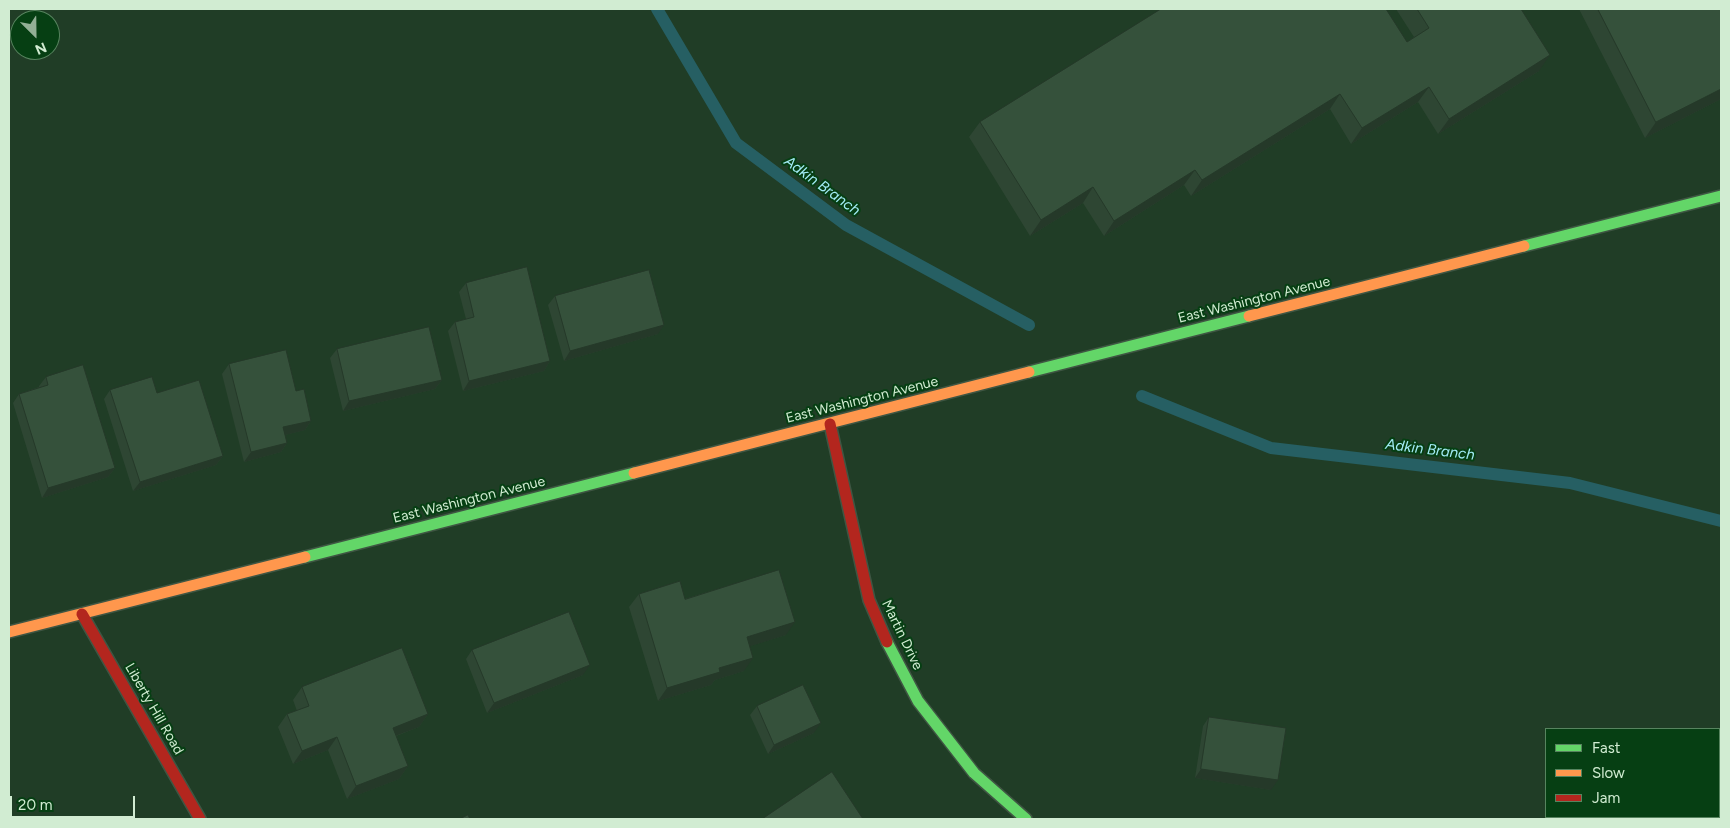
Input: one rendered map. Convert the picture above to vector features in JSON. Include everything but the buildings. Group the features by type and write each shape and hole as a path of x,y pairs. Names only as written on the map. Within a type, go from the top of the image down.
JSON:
{"street":[{"name":"East Washington Avenue","path":"9,632 1721,196"},
{"name":"Martin Drive","path":"830,424 869,600 882,631 918,701 974,773 1026,819"},
{"name":"Liberty Hill Road","path":"82,614 200,819"}],"waterway":[{"name":"Adkin Branch","path":"657,9 736,143 846,225 1029,325"},
{"name":"Adkin Branch","path":"1142,396 1271,448 1570,483 1721,521"}],"traffic: fast":[{"path":"1524,246 1721,196"},
{"path":"1029,372 1249,316"},
{"path":"305,557 634,473"},
{"path":"887,642 918,701 974,773 1026,819"}],"traffic: slow":[{"path":"1249,316 1524,246"},
{"path":"634,473 1029,372"},
{"path":"9,632 305,557"}],"traffic: jam":[{"path":"830,424 869,600 887,642"},
{"path":"82,614 200,819"}]}
